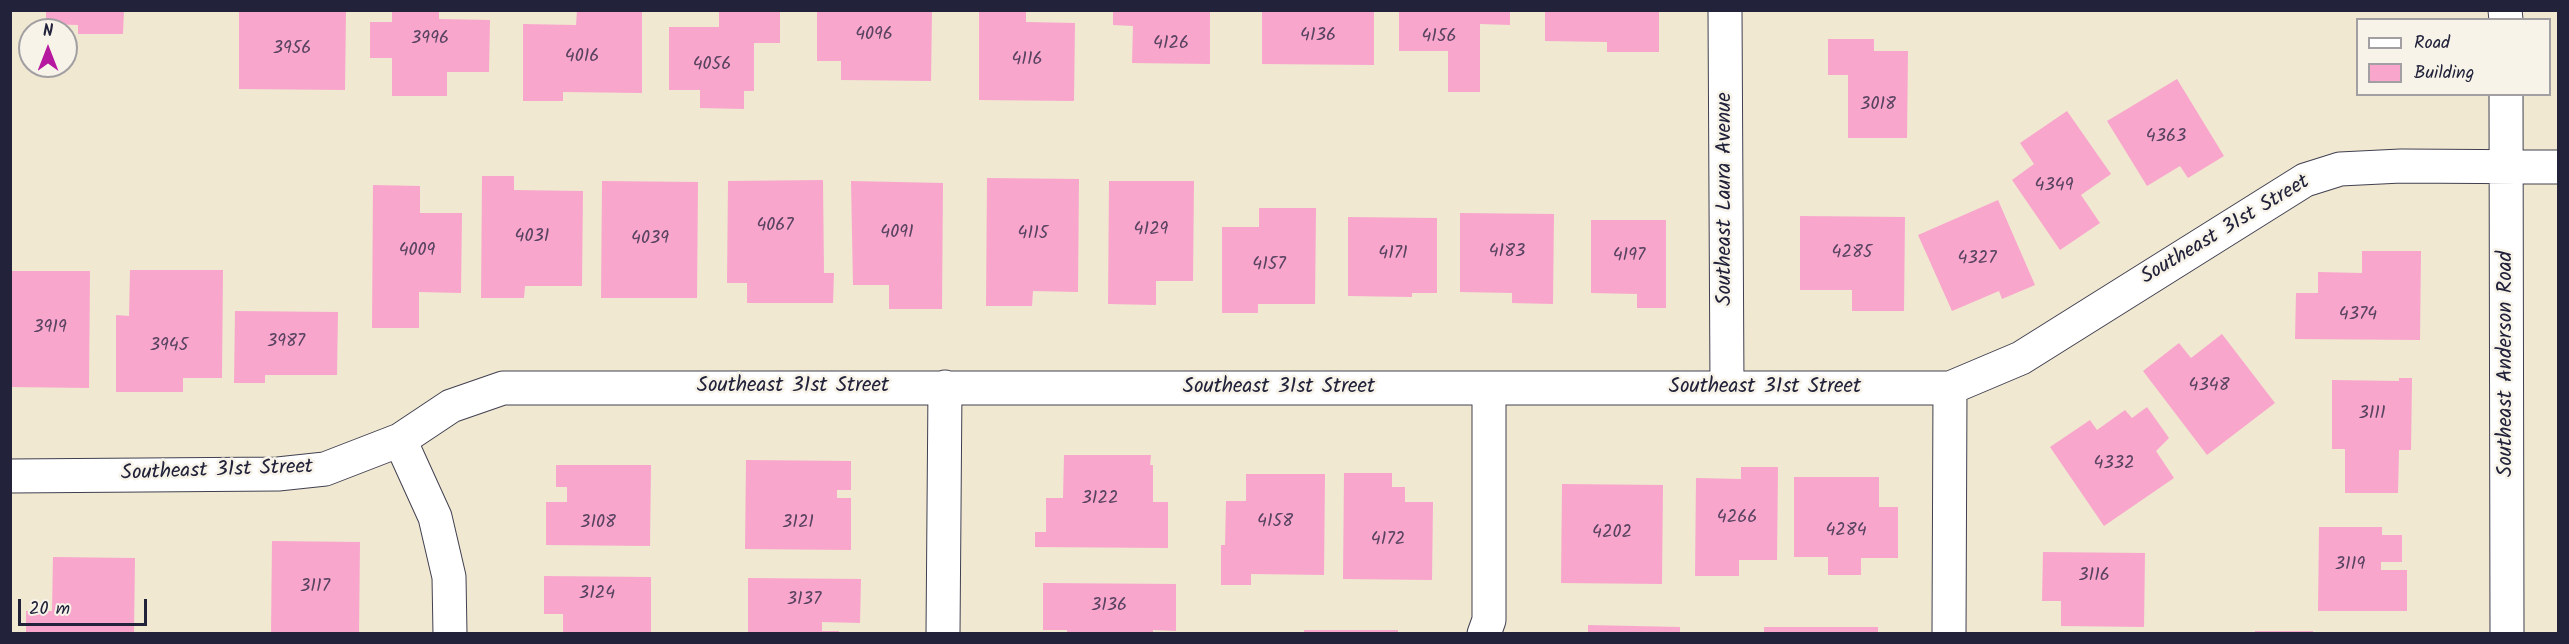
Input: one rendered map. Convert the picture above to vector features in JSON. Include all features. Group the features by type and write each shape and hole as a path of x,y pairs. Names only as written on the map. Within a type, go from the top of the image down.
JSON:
{"street":[{"name":"Southeast Laura Avenue","path":"1725,10 1726,387"},
{"name":"Southeast Anderson Road","path":"2506,96 2507,633"},
{"name":"Southeast 31st Street","path":"10,476 278,474 325,469 400,440 452,406 503,388 1950,388 2021,358 2305,180 2340,169 2559,167"},
{"path":"943,633 945,387"},
{"path":"1949,633 1950,388"},
{"path":"1484,633 1489,620 1490,389"},
{"path":"400,440 435,517 449,578 450,633"}],"building":[{"path":"46,10 124,10 123,34 78,34 78,18 46,18"},
{"path":"239,10 346,10 345,90 239,89"},
{"path":"392,10 439,10 439,19 490,20 489,72 447,72 447,96 392,96 392,58 370,58 370,22 392,22"},
{"path":"577,10 642,10 642,93 563,92 563,101 523,101 523,24 576,25"},
{"path":"719,10 780,10 780,43 754,43 754,91 744,91 744,109 700,108 700,90 669,90 669,27 719,27"},
{"path":"817,10 932,10 931,81 841,80 841,61 817,61"},
{"path":"979,10 1026,10 1026,22 1075,23 1074,101 979,100"},
{"path":"1113,10 1210,10 1210,64 1132,63 1133,26 1113,25"},
{"path":"1262,10 1374,10 1374,65 1262,64"},
{"path":"1399,10 1510,10 1510,25 1480,24 1480,92 1448,92 1448,51 1399,51"},
{"path":"1545,10 1659,10 1659,52 1607,52 1607,42 1545,41"},
{"path":"1828,39 1874,39 1874,51 1908,51 1907,138 1848,138 1848,75 1828,75"},
{"path":"2177,79 2224,156 2188,178 2180,166 2147,186 2107,121"},
{"path":"2067,111 2111,174 2081,195 2100,223 2060,250 2012,180 2034,164 2020,143"},
{"path":"482,176 514,176 514,190 583,191 582,286 525,286 524,298 481,298"},
{"path":"987,178 1079,179 1078,292 1033,291 1032,306 986,306"},
{"path":"823,180 824,273 834,273 833,303 747,303 747,283 727,283 728,181"},
{"path":"602,181 698,182 697,298 601,298"},
{"path":"851,181 943,183 942,309 889,309 889,285 853,285"},
{"path":"1109,181 1194,181 1193,281 1156,281 1156,305 1108,304"},
{"path":"373,185 420,186 420,213 462,213 461,293 419,292 419,328 372,328"},
{"path":"1998,200 2035,285 2002,299 1999,291 1952,311 1918,235"},
{"path":"1259,208 1316,208 1315,304 1258,304 1258,313 1222,313 1222,227 1259,227"},
{"path":"1460,213 1554,214 1553,304 1512,303 1512,293 1460,292"},
{"path":"1800,216 1905,217 1904,311 1852,311 1852,290 1800,290"},
{"path":"1348,217 1437,218 1437,293 1412,293 1412,297 1348,296"},
{"path":"1591,220 1666,220 1666,308 1637,308 1637,294 1591,293"},
{"path":"2362,251 2421,251 2420,340 2295,339 2296,293 2318,293 2318,272 2362,273"},
{"path":"130,270 223,270 222,378 183,378 183,392 116,392 116,315 129,316"},
{"path":"10,271 90,271 89,388 10,387"},
{"path":"235,311 338,312 337,375 265,375 265,383 234,383"},
{"path":"2222,334 2275,403 2207,455 2143,371 2179,343 2191,358"},
{"path":"2399,378 2412,378 2411,450 2399,450 2398,493 2345,493 2345,449 2332,449 2332,380 2399,381"},
{"path":"2147,407 2169,438 2156,451 2174,478 2104,526 2050,447 2090,420 2097,430 2125,410 2132,418"},
{"path":"1064,455 1151,455 1153,502 1168,502 1168,548 1035,547 1035,532 1046,532 1046,498 1063,498"},
{"path":"746,460 851,461 851,490 837,490 837,498 851,498 851,550 745,549"},
{"path":"556,465 651,465 650,546 546,545 546,502 567,502 567,487 556,487"},
{"path":"1741,467 1778,467 1777,560 1739,560 1739,576 1695,576 1696,478 1741,479"},
{"path":"1344,473 1392,473 1392,487 1405,487 1405,502 1433,502 1432,580 1343,579"},
{"path":"1246,474 1325,474 1324,575 1251,574 1251,585 1221,585 1221,545 1225,545 1226,501 1246,501"},
{"path":"1794,477 1879,477 1879,507 1898,507 1898,558 1861,558 1861,575 1828,575 1828,557 1794,557"},
{"path":"1562,484 1663,485 1662,584 1561,583"},
{"path":"2319,527 2382,527 2382,535 2402,535 2402,562 2381,562 2381,570 2407,570 2407,611 2318,611"},
{"path":"272,541 360,542 359,634 271,634"},
{"path":"2043,552 2145,553 2144,627 2061,626 2061,601 2042,601"},
{"path":"53,557 135,558 134,634 26,634 26,611 52,611"},
{"path":"544,576 651,577 651,634 563,634 563,614 544,614"},
{"path":"748,578 861,579 860,623 822,622 822,631 839,631 839,634 748,634"},
{"path":"1043,583 1176,584 1176,631 1153,630 1153,634 1067,634 1067,630 1043,630"},
{"path":"1588,625 1680,627 1680,634 1588,634"},
{"path":"1764,627 1878,627 1878,634 1764,634"},
{"path":"1304,630 1398,630 1398,634 1304,634"},
{"path":"2255,631 2313,631 2313,634 2255,634"}]}
